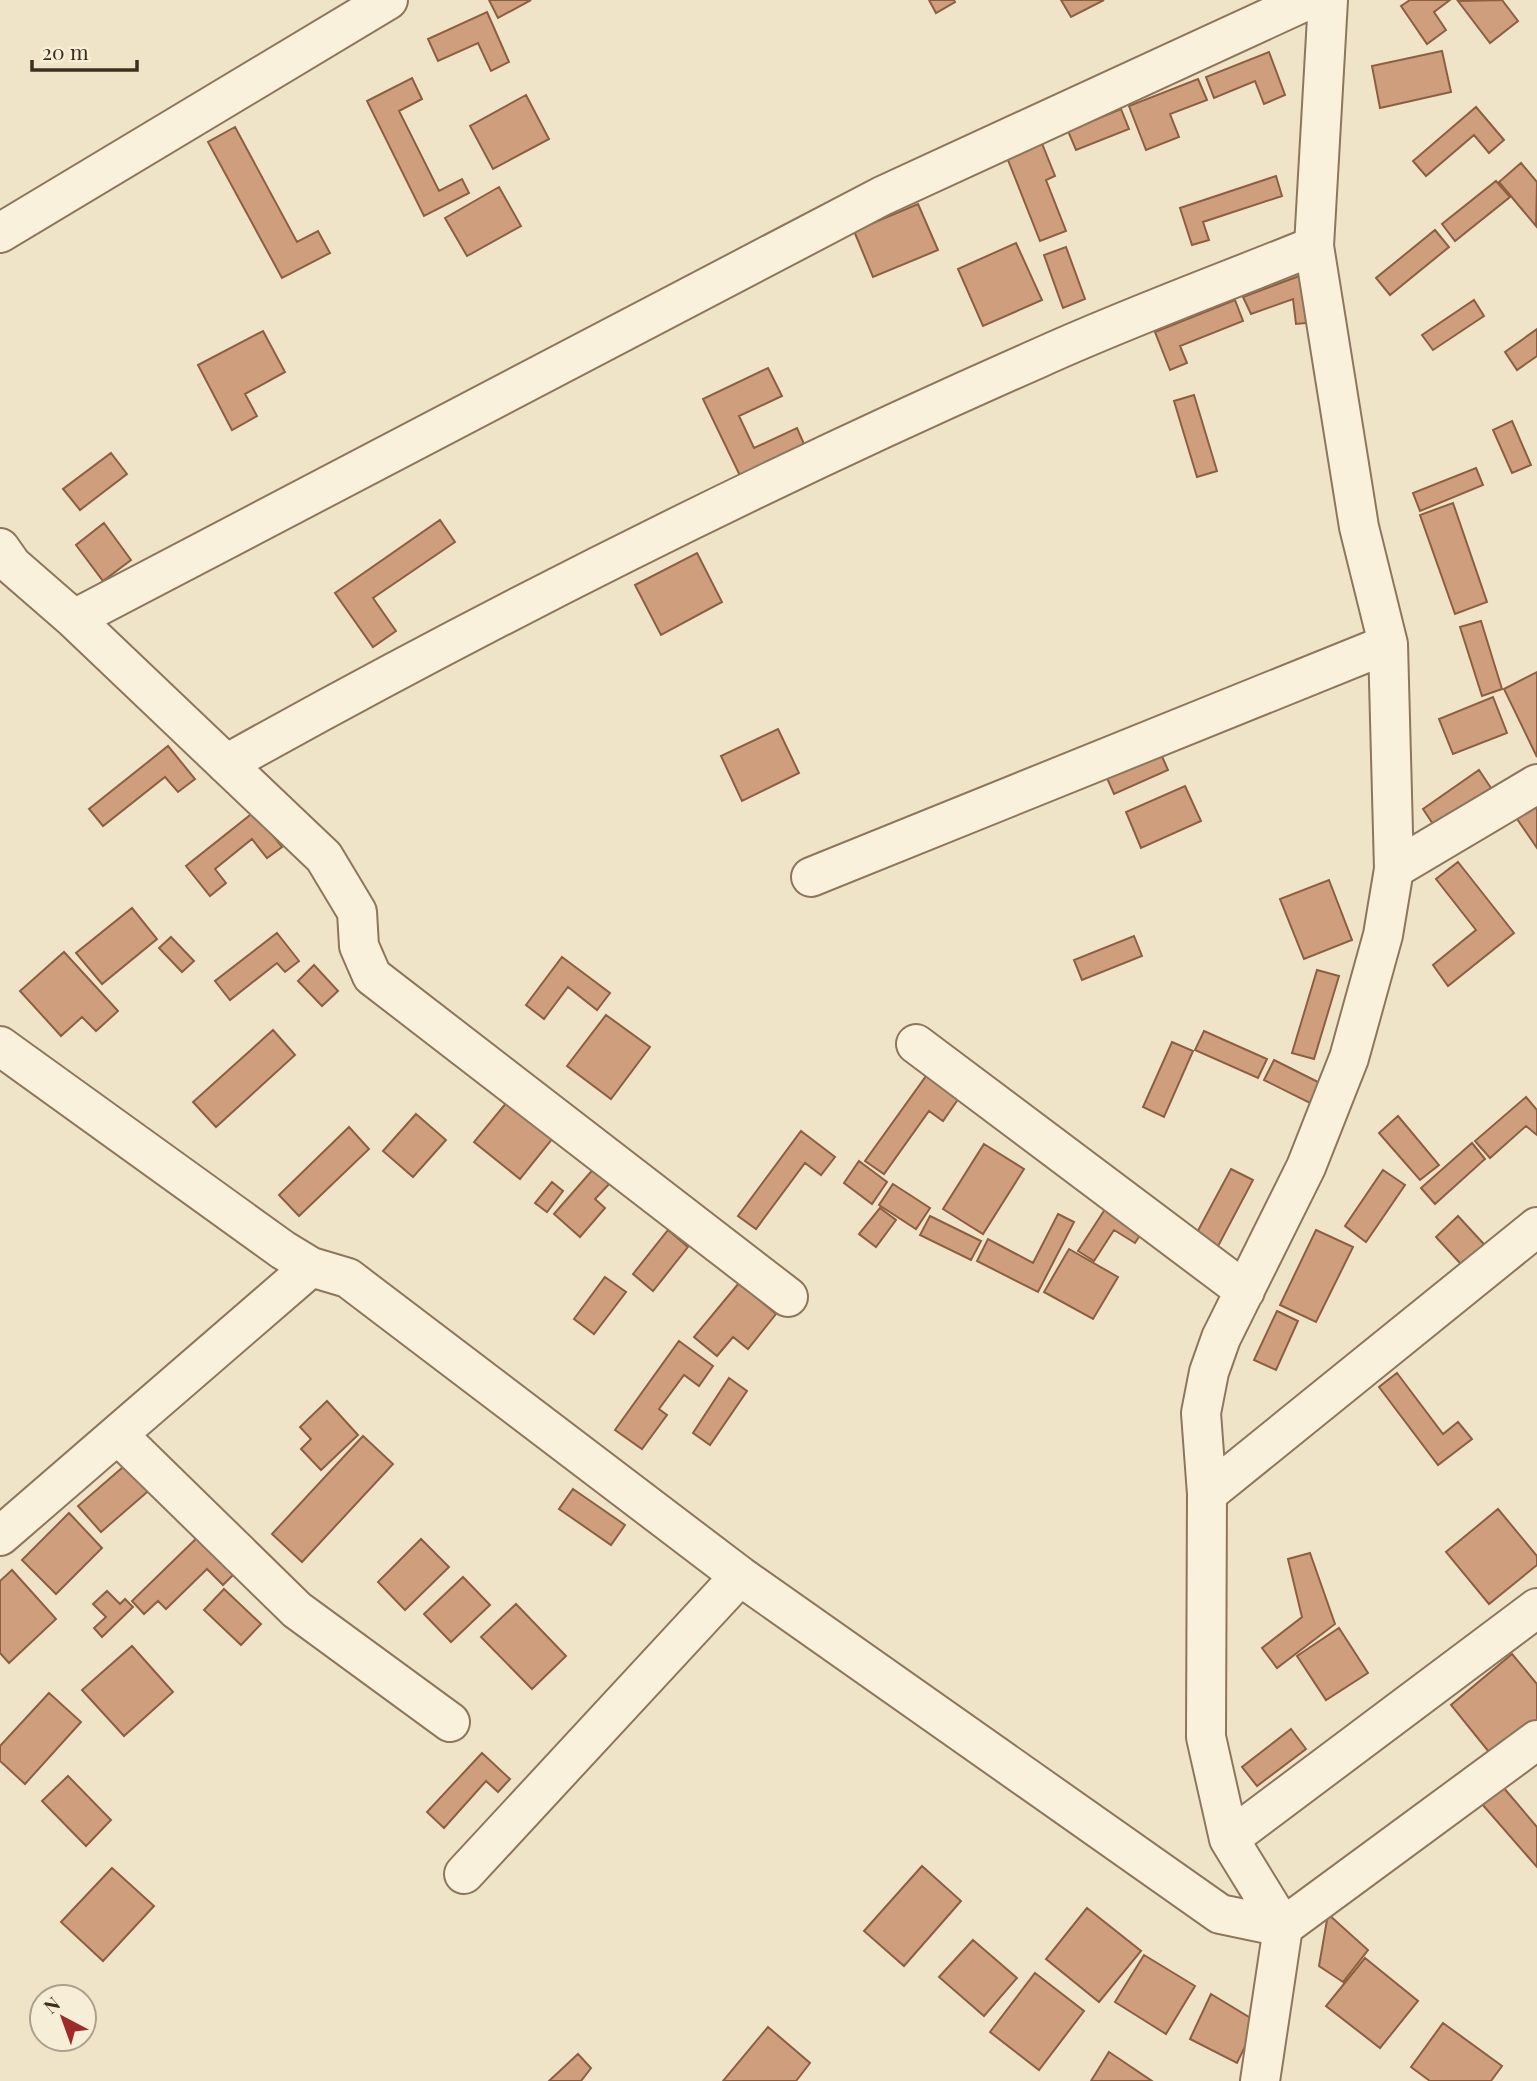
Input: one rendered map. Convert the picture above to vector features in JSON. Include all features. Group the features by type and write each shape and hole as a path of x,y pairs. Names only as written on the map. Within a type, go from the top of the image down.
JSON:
{"street":[{"path":"0,233 388,0"},
{"path":"74,619 882,196 1308,0"},
{"path":"1260,2081 1283,1927 1229,1839 1206,1737 1207,1494 1200,1413 1213,1361 1306,1167 1349,1058 1383,934 1394,870 1388,644 1359,527 1314,246 1328,0"},
{"path":"226,764 370,684 725,504 1040,357 1314,246"},
{"path":"4,562 74,619 324,857 357,912 359,947 373,975 789,1297"},
{"path":"811,877 1388,644"},
{"path":"1394,870 1537,783"},
{"path":"916,1044 1245,1292"},
{"path":"0,1046 311,1267 348,1278 740,1576 1220,1914 1283,1927 1537,1741"},
{"path":"1207,1494 1537,1227"},
{"path":"0,1536 119,1436 311,1267"},
{"path":"119,1436 298,1610 450,1722"},
{"path":"464,1874 740,1576"},
{"path":"1229,1839 1537,1608"}],"building":[{"path":"489,0 531,0 498,18"},
{"path":"929,0 954,0 955,2 936,13"},
{"path":"1061,0 1104,0 1071,17"},
{"path":"1410,0 1450,0 1434,12 1446,30 1427,44 1401,6"},
{"path":"1502,0 1518,21 1490,43 1458,1"},
{"path":"487,12 509,62 491,71 478,43 438,61 428,39"},
{"path":"1442,51 1451,92 1380,108 1372,66"},
{"path":"1269,52 1285,95 1264,104 1255,81 1214,98 1206,77"},
{"path":"412,78 422,99 399,111 439,191 462,179 469,193 424,216 367,101"},
{"path":"1198,79 1207,100 1170,114 1179,137 1146,150 1129,106"},
{"path":"526,95 549,139 493,169 470,126"},
{"path":"1476,107 1504,140 1489,153 1474,135 1426,176 1413,161"},
{"path":"1121,109 1129,129 1076,150 1068,131"},
{"path":"235,127 297,242 318,231 330,253 282,278 208,142"},
{"path":"1041,141 1055,176 1046,180 1066,231 1040,241 1006,155"},
{"path":"1521,163 1537,182 1536,226 1499,182"},
{"path":"1276,176 1282,196 1203,222 1209,240 1192,245 1180,208"},
{"path":"1496,181 1510,197 1455,241 1442,224"},
{"path":"499,187 521,226 467,256 445,218"},
{"path":"918,204 938,250 873,277 854,231"},
{"path":"1435,230 1449,247 1390,295 1376,278"},
{"path":"1016,243 1042,300 983,326 958,269"},
{"path":"1066,247 1085,299 1063,308 1044,255"},
{"path":"1310,272 1316,322 1296,324 1293,299 1251,314 1243,297"},
{"path":"1235,300 1243,321 1180,346 1187,363 1170,370 1155,332"},
{"path":"1474,300 1484,316 1433,350 1422,335"},
{"path":"1537,329 1537,356 1517,370 1505,352"},
{"path":"263,331 285,372 245,394 257,416 232,430 198,365"},
{"path":"768,368 782,396 739,416 754,448 797,428 808,453 744,484 703,399"},
{"path":"1194,395 1217,471 1197,477 1174,401"},
{"path":"1512,421 1531,465 1512,473 1493,430"},
{"path":"111,453 127,474 80,510 63,489"},
{"path":"1476,468 1483,485 1420,511 1413,493"},
{"path":"1453,503 1487,602 1455,614 1420,515"},
{"path":"440,520 455,542 373,598 396,631 373,647 335,593"},
{"path":"104,523 131,560 103,581 76,545"},
{"path":"697,553 722,602 661,635 635,585"},
{"path":"1481,621 1502,689 1482,696 1460,627"},
{"path":"1537,672 1537,757 1504,689"},
{"path":"1493,697 1507,733 1453,754 1439,719"},
{"path":"778,729 799,773 742,801 721,756"},
{"path":"1157,745 1168,770 1114,794 1103,769"},
{"path":"168,746 195,779 178,792 165,777 103,826 89,809"},
{"path":"1479,770 1491,788 1435,827 1423,809"},
{"path":"1185,786 1201,821 1141,848 1126,812"},
{"path":"1537,801 1537,848 1515,816"},
{"path":"254,812 282,847 267,858 252,839 215,869 226,883 210,896 186,866"},
{"path":"1458,862 1514,933 1448,986 1433,965 1476,930 1436,879"},
{"path":"1329,880 1352,940 1304,959 1280,899"},
{"path":"132,908 157,939 102,984 76,953"},
{"path":"277,933 299,961 285,972 277,963 230,1000 215,981"},
{"path":"1134,936 1142,956 1082,980 1074,960"},
{"path":"171,937 194,961 182,972 159,948"},
{"path":"64,952 118,1011 96,1031 82,1017 61,1036 20,991"},
{"path":"562,957 610,993 597,1010 568,987 544,1019 526,1005"},
{"path":"314,965 338,991 322,1006 298,981"},
{"path":"1317,970 1339,976 1314,1059 1292,1053"},
{"path":"606,1015 650,1047 611,1099 567,1066"},
{"path":"273,1030 295,1055 216,1127 193,1102"},
{"path":"1204,1031 1267,1059 1258,1078 1195,1050"},
{"path":"1172,1042 1193,1051 1164,1117 1143,1107"},
{"path":"1274,1060 1322,1084 1312,1104 1264,1080"},
{"path":"929,1072 961,1095 943,1121 929,1111 884,1174 865,1161"},
{"path":"512,1096 557,1133 520,1179 474,1142"},
{"path":"1526,1097 1537,1110 1537,1135 1526,1126 1490,1158 1475,1141"},
{"path":"416,1114 446,1140 413,1177 383,1151"},
{"path":"1398,1116 1439,1165 1420,1180 1379,1133"},
{"path":"349,1127 369,1149 299,1216 279,1195"},
{"path":"801,1131 835,1157 821,1175 805,1163 756,1229 738,1216"},
{"path":"1472,1143 1485,1159 1435,1204 1421,1188"},
{"path":"984,1144 1024,1169 983,1234 943,1209"},
{"path":"859,1161 887,1182 872,1204 844,1183"},
{"path":"596,1166 612,1181 595,1199 605,1208 580,1237 554,1214"},
{"path":"1231,1169 1253,1180 1216,1250 1194,1238"},
{"path":"1383,1170 1405,1185 1366,1242 1345,1226"},
{"path":"552,1182 563,1191 547,1212 535,1203"},
{"path":"893,1184 930,1208 916,1229 879,1205"},
{"path":"1109,1203 1146,1226 1135,1243 1114,1230 1094,1261 1078,1251"},
{"path":"880,1208 896,1220 876,1247 859,1234"},
{"path":"1058,1214 1074,1222 1038,1292 977,1261 988,1239 1033,1263"},
{"path":"930,1216 981,1241 971,1260 920,1235"},
{"path":"1458,1216 1493,1254 1470,1274 1436,1237"},
{"path":"668,1230 688,1247 653,1291 633,1274"},
{"path":"1316,1230 1353,1247 1316,1322 1280,1305"},
{"path":"1069,1249 1118,1277 1093,1319 1044,1292"},
{"path":"605,1277 626,1292 594,1334 574,1319"},
{"path":"739,1283 776,1314 748,1349 733,1337 717,1356 694,1337"},
{"path":"1277,1311 1298,1321 1276,1370 1254,1360"},
{"path":"679,1341 713,1366 699,1386 684,1375 659,1409 667,1415 642,1449 615,1430"},
{"path":"1397,1373 1443,1434 1458,1422 1472,1439 1438,1465 1379,1387"},
{"path":"729,1378 747,1391 710,1445 693,1433"},
{"path":"327,1401 358,1435 321,1470 301,1449 311,1439 300,1427"},
{"path":"363,1436 393,1464 302,1562 272,1534"},
{"path":"130,1461 153,1487 101,1532 78,1506"},
{"path":"573,1489 625,1525 611,1545 559,1509"},
{"path":"1498,1509 1537,1556 1537,1565 1489,1604 1446,1552"},
{"path":"69,1513 102,1548 56,1594 22,1560"},
{"path":"203,1532 239,1569 223,1585 207,1569 166,1609 158,1601 144,1614 132,1601"},
{"path":"421,1539 449,1567 405,1610 378,1582"},
{"path":"1310,1553 1335,1624 1277,1668 1262,1648 1302,1617 1288,1559"},
{"path":"12,1570 56,1619 9,1663 0,1653 0,1581"},
{"path":"463,1577 490,1605 451,1642 424,1614"},
{"path":"224,1589 261,1624 241,1645 204,1610"},
{"path":"107,1591 120,1604 125,1599 133,1607 102,1637 94,1628 106,1617 93,1604"},
{"path":"516,1604 566,1656 532,1689 481,1637"},
{"path":"1339,1628 1368,1673 1326,1700 1297,1656"},
{"path":"132,1646 173,1692 124,1736 82,1690"},
{"path":"1512,1654 1537,1684 1537,1720 1493,1757 1451,1705"},
{"path":"49,1693 81,1722 25,1784 0,1761 0,1746"},
{"path":"1291,1729 1306,1749 1257,1786 1242,1767"},
{"path":"482,1753 510,1779 498,1792 486,1781 444,1828 427,1812"},
{"path":"68,1776 111,1820 86,1846 42,1801"},
{"path":"1503,1787 1537,1827 1537,1867 1482,1804"},
{"path":"922,1866 961,1901 904,1966 864,1931"},
{"path":"112,1868 154,1906 103,1961 61,1922"},
{"path":"1087,1908 1141,1951 1099,2002 1046,1959"},
{"path":"1328,1914 1368,1950 1343,1982 1319,1966"},
{"path":"973,1940 1017,1978 984,2016 939,1977"},
{"path":"1144,1955 1195,1986 1166,2034 1115,2002"},
{"path":"1365,1958 1418,2001 1380,2048 1326,2006"},
{"path":"1035,1973 1084,2011 1039,2070 990,2032"},
{"path":"1211,1994 1257,2022 1237,2063 1190,2039"},
{"path":"1443,2023 1502,2066 1491,2081 1430,2081 1411,2067"},
{"path":"768,2027 810,2063 796,2081 723,2081"},
{"path":"1109,2052 1152,2081 1091,2081"},
{"path":"578,2054 591,2068 581,2081 549,2081"}]}
